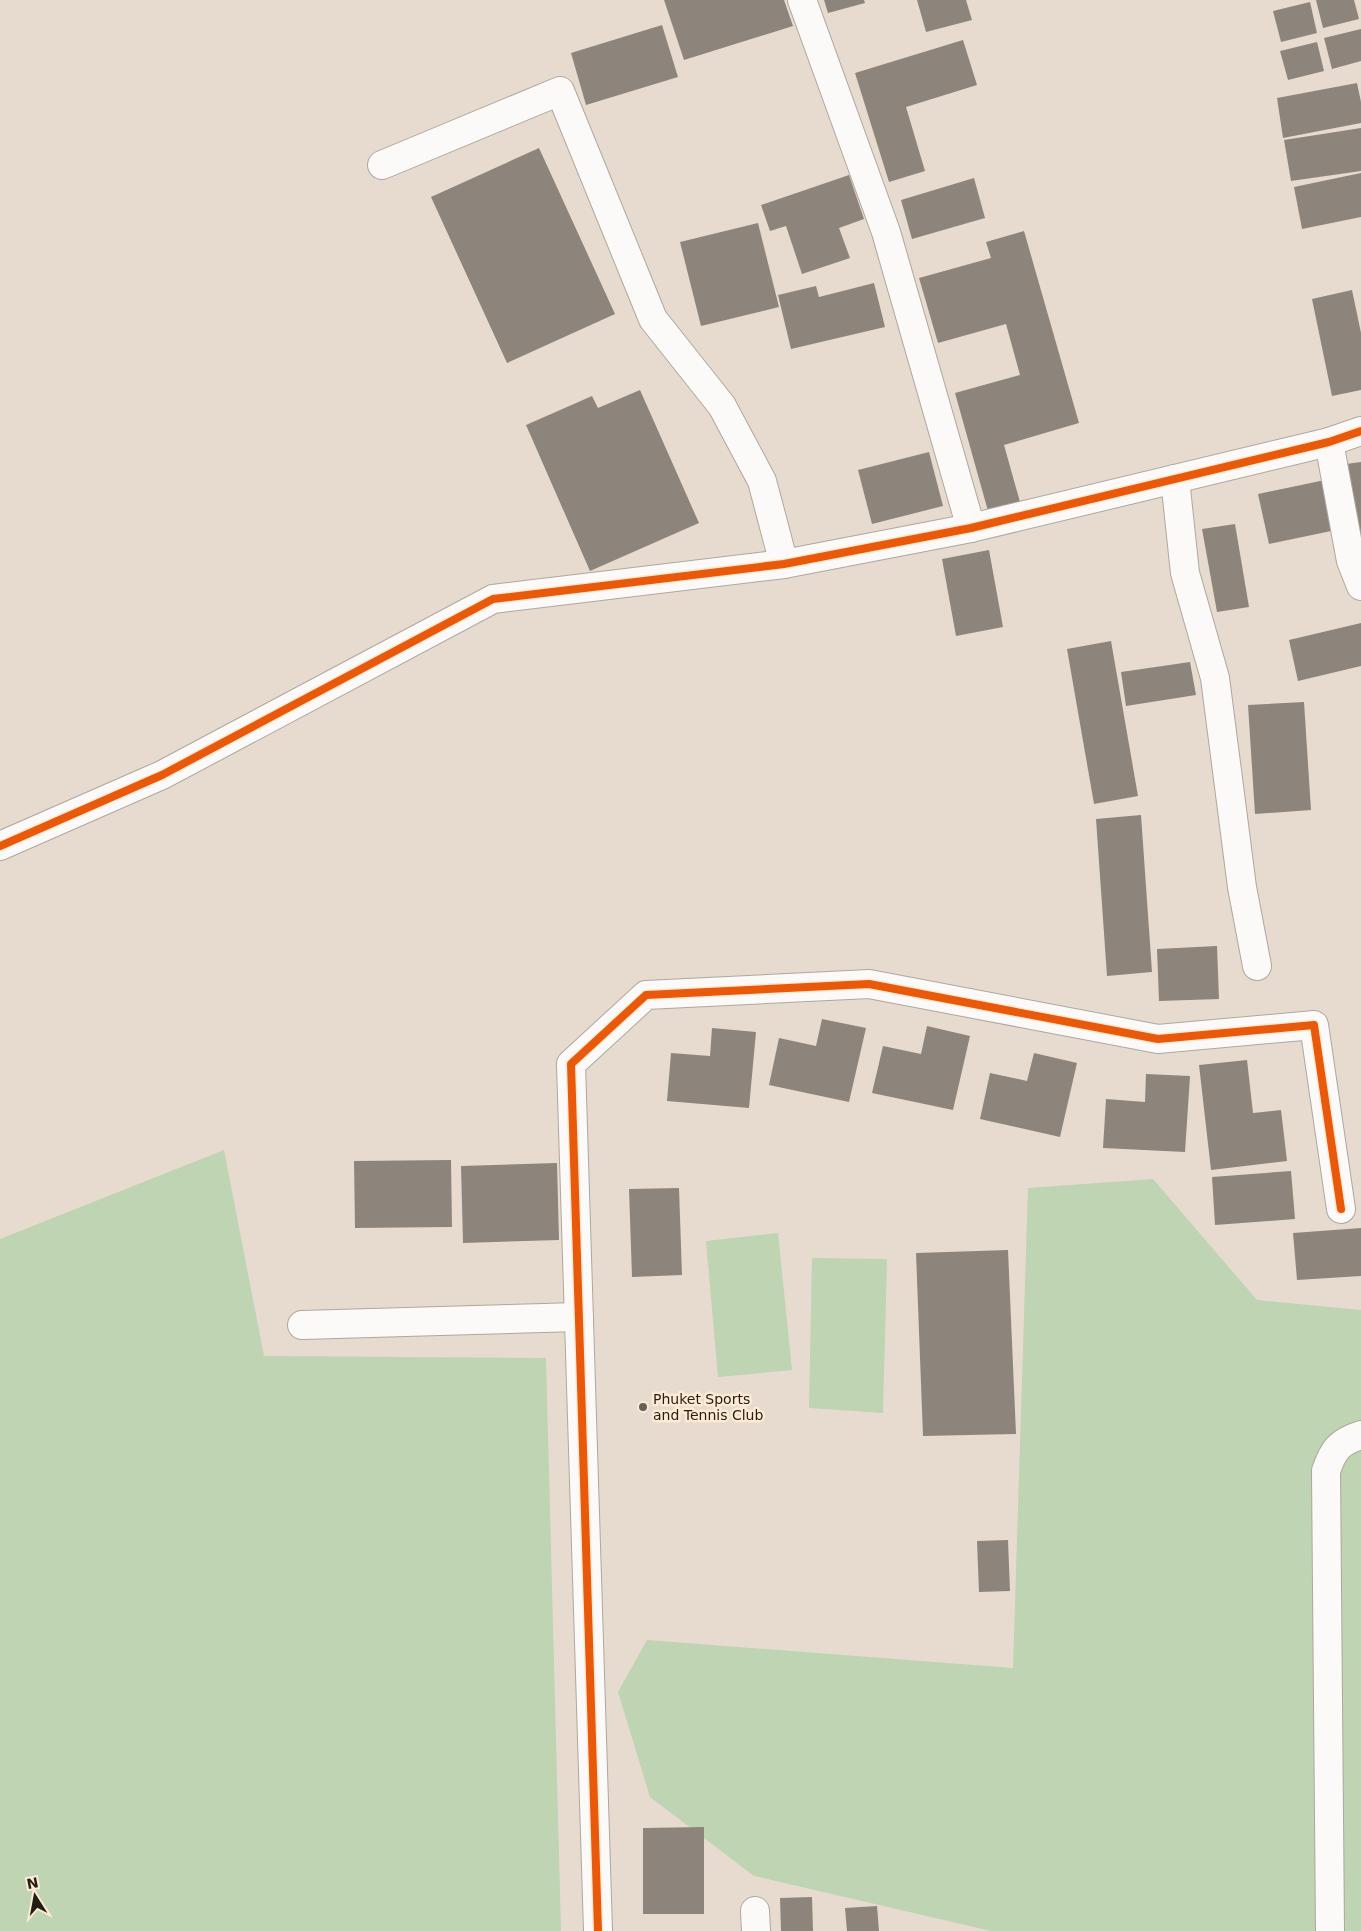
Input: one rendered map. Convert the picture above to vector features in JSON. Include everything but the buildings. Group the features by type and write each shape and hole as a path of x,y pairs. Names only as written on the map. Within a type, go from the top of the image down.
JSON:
{"street":[{"path":"802,0 886,232 972,528"},
{"path":"382,165 560,91 653,319 722,406 762,481 784,564"},
{"path":"0,846 162,775 493,599 784,564 972,528 1328,442 1361,431"},
{"path":"1328,442 1351,561 1361,586"},
{"path":"1175,479 1185,573 1215,678 1242,887 1257,966"},
{"path":"598,1931 571,1064 646,995 869,984 1158,1039 1314,1025 1341,1209"},
{"path":"302,1325 579,1317"},
{"path":"1330,1931 1326,1471 1332,1454 1347,1439 1361,1435"}],"green space":[{"path":"224,1150 264,1356 546,1358 561,1931 0,1931 0,1239"},
{"path":"1153,1179 1257,1300 1361,1310 1361,1931 991,1931 754,1876 650,1797 618,1692 647,1640 1013,1668 1028,1188"},
{"path":"778,1233 792,1370 718,1377 706,1241"},
{"path":"812,1258 887,1259 883,1413 809,1408"}],"cycle path":[{"path":"0,846 162,775 493,599 784,564 971,528 1329,442 1361,431"},
{"path":"598,1931 571,1064 646,995 869,984 1158,1039 1314,1025 1341,1209"}],"place":[{"name":"Phuket Sports and Tennis Club","path":"643,1407"}]}
